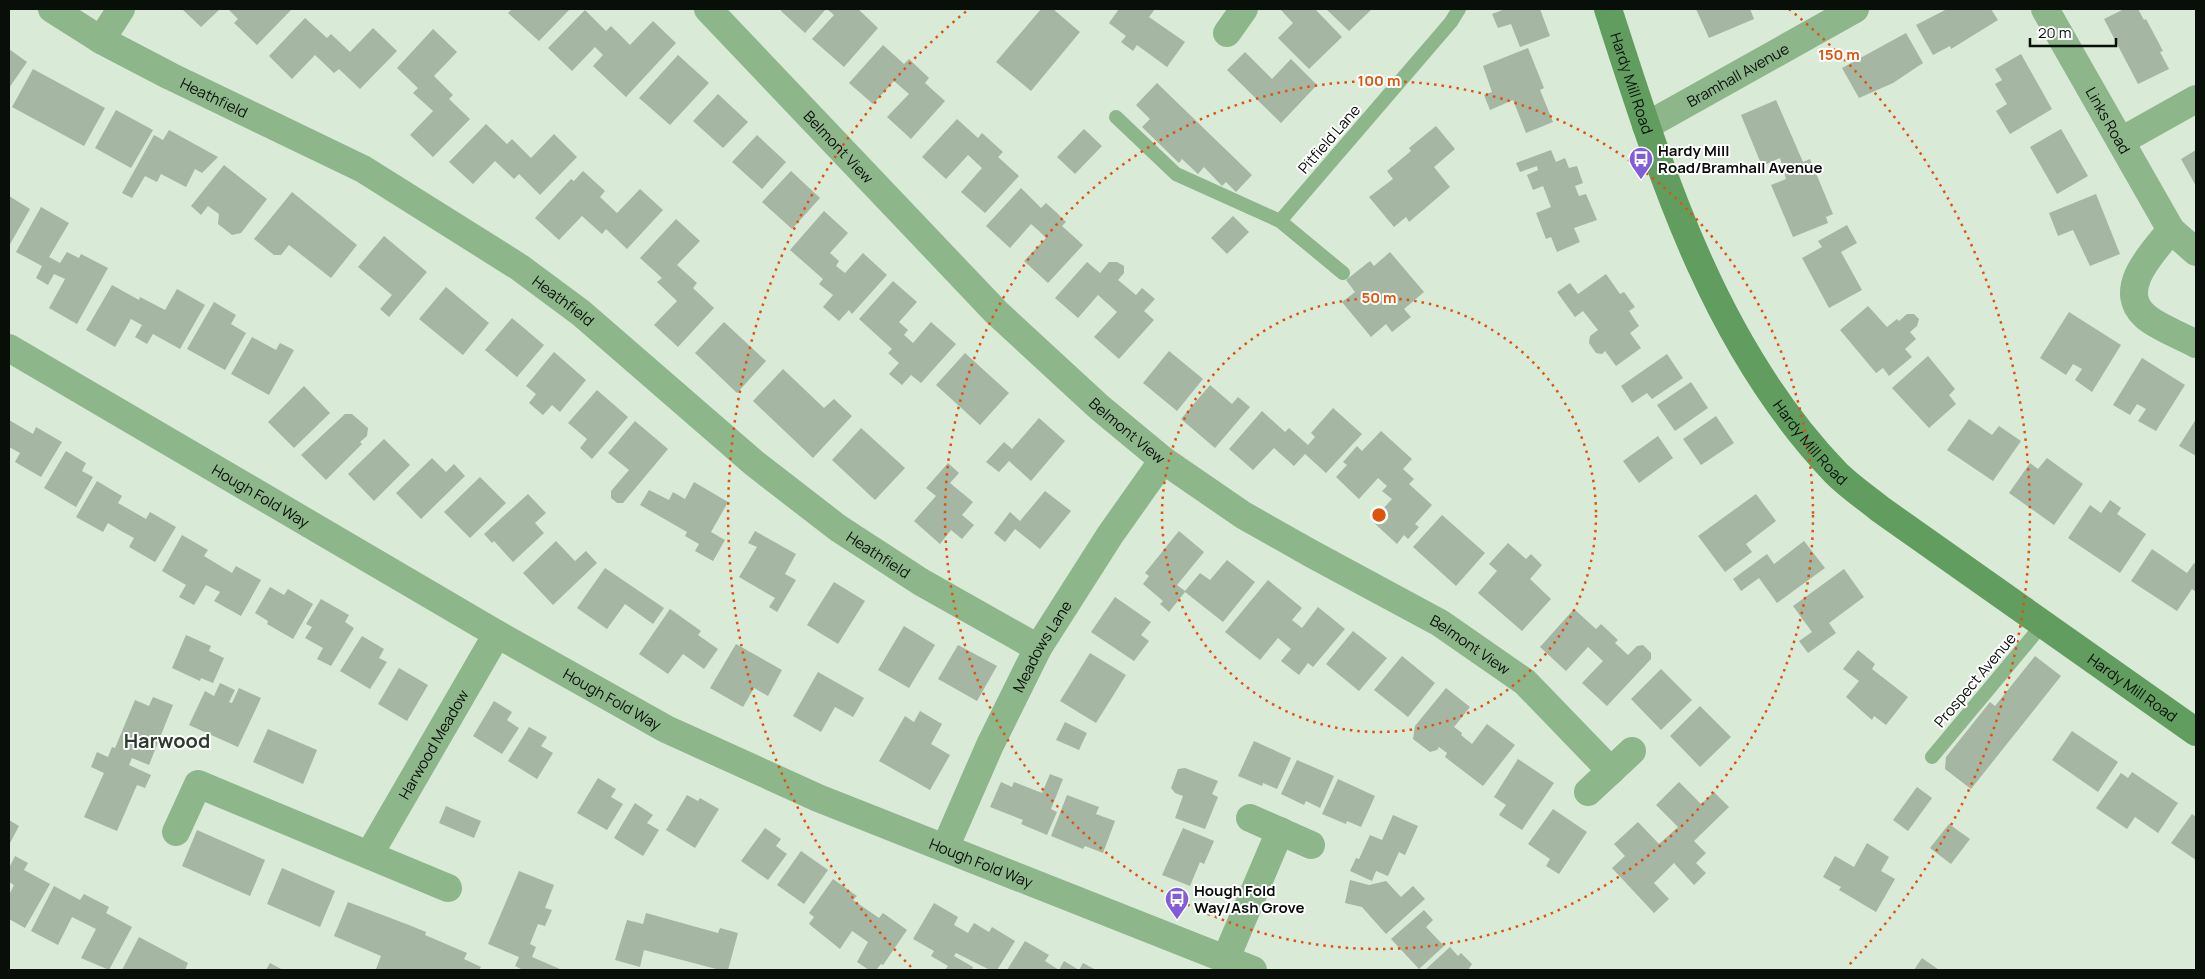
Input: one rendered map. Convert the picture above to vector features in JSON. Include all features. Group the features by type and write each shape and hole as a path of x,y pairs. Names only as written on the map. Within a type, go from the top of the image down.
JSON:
{"main road":[{"name":"Hardy Mill Road","path":"1608,9 1646,126 1693,252 1748,359 1810,443 1837,474 1880,509 2196,732"}],"street":[{"name":"Heathfield","path":"52,9 101,40 363,169 518,267 581,313 754,464 838,528 921,582 1038,648"},
{"path":"101,40 122,9"},
{"name":"Belmont View","path":"708,9 996,312 1099,407 1163,460 1244,515 1440,623 1525,682 1611,771"},
{"path":"1227,33 1244,9"},
{"name":"Bramhall Avenue","path":"1646,126 1855,9"},
{"name":"Links Road","path":"2045,9 2171,230 2196,252"},
{"path":"2121,141 2196,99"},
{"path":"2171,230 2143,264 2134,288 2137,303 2145,316 2196,344"},
{"name":"Hough Fold Way","path":"9,348 497,634 666,729 818,798 1254,970"},
{"name":"Meadows Lane","path":"945,848 990,745 1038,648 1110,535 1163,460"},
{"name":"Harwood Meadow","path":"369,855 497,634"},
{"path":"1588,792 1632,751"},
{"path":"176,832 198,784 448,888"},
{"path":"1250,818 1311,845"},
{"path":"1226,958 1280,831"}],"lane":[{"name":"Pitfield Lane","path":"1280,221 1451,22 1459,9"},
{"path":"1116,117 1176,174 1280,221 1342,273"},
{"name":"Prospect Avenue","path":"1932,757 2043,624"}],"building":[{"path":"182,9 220,9 201,27"},
{"path":"228,9 292,9 257,45 234,23 238,19"},
{"path":"512,9 570,9 539,41 508,13"},
{"path":"782,9 826,9 805,33 781,11"},
{"path":"827,9 858,9 878,28 844,67 812,39 834,15"},
{"path":"1041,9 1053,9 1080,32 1031,91 996,62"},
{"path":"1119,9 1155,9 1149,17 1185,42 1167,67 1137,45 1133,51 1121,42 1126,36 1109,23"},
{"path":"1280,9 1315,9 1342,37 1309,69 1278,38 1293,23"},
{"path":"1326,9 1372,9 1349,31"},
{"path":"1505,9 1540,9 1550,36 1520,47 1511,24 1498,28 1492,14"},
{"path":"1696,9 1750,9 1754,19 1709,38"},
{"path":"1947,9 1991,9 1998,20 1951,49 1950,46 1933,55 1916,25"},
{"path":"2124,9 2138,9 2144,20 2146,19 2163,51 2160,52 2169,69 2138,84 2104,19"},
{"path":"585,10 606,31 611,26 630,45 653,21 676,43 626,97 593,66 603,55 595,47 572,71 548,48"},
{"path":"305,18 327,38 331,34 350,52 373,28 397,51 360,89 339,69 334,73 315,55 292,79 269,56"},
{"path":"433,29 457,52 434,76 453,95 449,99 470,119 433,157 410,135 433,111 413,93 418,88 397,68"},
{"path":"1906,33 1923,63 1893,83 1859,98 1842,68"},
{"path":"883,45 904,64 909,59 929,78 925,83 945,101 911,139 887,117 909,94 894,81 873,104 849,83"},
{"path":"1528,48 1544,88 1540,90 1553,122 1526,133 1513,100 1490,110 1484,95 1492,92 1483,66"},
{"path":"9,49 27,62 9,88"},
{"path":"1245,52 1272,79 1291,59 1317,85 1281,123 1227,70"},
{"path":"2021,54 2052,109 2010,134 1996,111 2007,104 1995,84 2002,80 1995,69"},
{"path":"678,55 709,83 670,125 639,98"},
{"path":"33,69 105,108 84,146 12,107"},
{"path":"1157,83 1252,175 1236,192 1226,182 1222,186 1204,167 1198,174 1182,159 1179,163 1142,127 1150,119 1136,105"},
{"path":"718,94 748,122 723,148 693,121"},
{"path":"1776,100 1803,162 1810,159 1833,214 1826,217 1828,223 1793,237 1771,185 1786,179 1780,158 1762,166 1741,115"},
{"path":"116,110 153,130 131,168 95,148"},
{"path":"957,119 978,138 982,133 1003,152 998,157 1019,176 985,213 961,192 982,168 968,155 946,179 922,157"},
{"path":"486,124 507,144 512,139 531,158 554,134 577,157 540,195 519,174 514,179 495,161 473,184 449,162"},
{"path":"1436,126 1455,149 1434,167 1450,187 1409,222 1406,217 1394,227 1369,197 1393,179 1387,171 1411,151 1409,148"},
{"path":"1084,129 1102,146 1075,174 1057,157"},
{"path":"2061,129 2088,176 2057,194 2030,147"},
{"path":"169,130 218,157 202,173 195,169 186,187 161,174 157,182 145,176 132,198 122,193 154,135 163,140"},
{"path":"757,135 786,162 762,189 732,162"},
{"path":"1551,150 1556,162 1565,158 1569,168 1577,166 1583,183 1575,186 1579,196 1586,194 1597,220 1574,228 1580,242 1557,252 1551,237 1546,239 1536,213 1551,207 1543,186 1533,190 1527,175 1538,170 1537,166 1520,172 1516,163"},
{"path":"2196,150 2196,186 2181,159"},
{"path":"224,165 267,199 241,233 232,235 218,224 219,214 208,206 201,215 191,206"},
{"path":"583,171 605,191 600,197 617,213 640,189 663,210 627,249 606,229 602,234 582,216 559,240 535,218 571,179 574,181"},
{"path":"791,171 820,198 792,229 762,202"},
{"path":"1021,188 1041,208 1046,203 1056,212 1066,222 1062,226 1083,245 1048,283 1024,261 1046,238 1039,231 1031,224 1010,248 986,226"},
{"path":"292,192 357,245 331,278 289,245 281,255 274,255 254,239"},
{"path":"2096,194 2120,254 2090,266 2073,230 2058,236 2049,213"},
{"path":"9,196 30,209 9,246"},
{"path":"41,207 69,223 49,257 60,263 67,252 79,258 81,254 108,268 77,324 49,308 65,279 54,274 48,285 36,278 42,266 16,252"},
{"path":"824,211 848,233 830,253 839,261 836,266 845,273 863,253 887,275 852,314 849,310 839,321 823,307 833,295 819,284 823,279 790,250"},
{"path":"1233,216 1249,232 1227,254 1211,238"},
{"path":"676,219 700,241 677,265 697,283 693,288 714,308 678,347 654,325 677,301 657,282 662,278 640,258"},
{"path":"1847,225 1857,243 1841,252 1862,290 1829,308 1802,258 1822,247 1818,241"},
{"path":"384,236 427,272 389,317 380,309 392,295 358,267"},
{"path":"1390,252 1424,292 1404,309 1411,317 1392,332 1386,324 1371,337 1342,302 1355,292 1346,280 1370,261 1374,266"},
{"path":"1087,262 1100,273 1109,262 1117,262 1124,266 1124,273 1118,280 1136,295 1142,288 1155,299 1144,311 1154,320 1119,359 1094,337 1117,312 1098,295 1078,318 1055,298"},
{"path":"1606,274 1620,294 1624,292 1635,307 1629,311 1639,326 1630,333 1641,348 1616,366 1605,351 1602,354 1596,353 1589,343 1590,336 1598,330 1583,311 1575,317 1557,292 1570,283 1578,294"},
{"path":"893,281 917,302 899,322 908,330 904,335 913,343 931,322 956,344 921,383 911,375 902,385 889,374 899,363 888,353 892,349 859,319"},
{"path":"112,285 139,300 140,297 165,310 177,289 205,305 180,349 153,334 147,344 135,337 142,325 131,319 115,347 86,330"},
{"path":"446,287 489,323 463,355 419,319"},
{"path":"214,302 236,315 231,324 246,333 225,370 187,349"},
{"path":"1868,306 1887,327 1897,319 1899,321 1907,314 1914,314 1919,319 1917,326 1910,332 1916,339 1905,349 1912,357 1889,376 1883,368 1876,373 1840,330"},
{"path":"2069,312 2121,345 2092,392 2075,380 2082,369 2073,364 2066,375 2040,358"},
{"path":"512,318 544,345 517,377 485,350"},
{"path":"724,322 766,361 737,393 695,353"},
{"path":"252,337 276,350 280,343 294,350 269,395 231,374"},
{"path":"1169,351 1203,379 1177,411 1143,383"},
{"path":"554,352 586,380 560,412 552,405 543,415 529,403 536,394 526,386"},
{"path":"965,353 1009,393 980,425 936,385"},
{"path":"1667,354 1683,378 1652,399 1647,393 1632,403 1621,386"},
{"path":"1928,356 1955,389 1949,395 1956,404 1929,428 1892,388"},
{"path":"2142,358 2185,385 2156,431 2138,421 2146,409 2137,404 2130,415 2113,405"},
{"path":"783,369 824,408 834,399 852,416 813,458 753,401"},
{"path":"1691,382 1708,408 1675,431 1657,405"},
{"path":"1210,385 1232,404 1238,397 1250,407 1215,448 1181,419"},
{"path":"304,386 330,413 294,448 268,422"},
{"path":"597,390 628,417 592,459 580,448 587,439 568,423"},
{"path":"1333,408 1362,434 1326,473 1305,454 1294,466 1274,448 1253,470 1229,449 1262,411 1285,432 1289,428 1308,445 1315,437 1311,433"},
{"path":"345,414 352,414 368,428 367,436 360,442 362,444 326,480 301,455"},
{"path":"1716,416 1734,443 1701,465 1683,439"},
{"path":"1039,418 1065,441 1031,481 1009,461 999,472 986,462 1004,442 1012,449"},
{"path":"1969,419 1992,435 1999,426 2021,441 1993,481 1947,450"},
{"path":"2196,419 2196,456 2179,446"},
{"path":"9,420 33,434 36,427 62,442 41,477 15,462 20,453 9,447"},
{"path":"635,421 668,449 623,503 617,503 611,498 611,491 629,470 608,453"},
{"path":"861,428 905,468 875,500 832,460"},
{"path":"1381,431 1412,459 1403,469 1414,479 1409,484 1432,505 1415,524 1419,527 1408,539 1404,535 1397,544 1372,521 1392,499 1382,491 1387,486 1378,478 1359,499 1336,477 1347,465 1343,462 1357,446 1362,451"},
{"path":"1658,436 1673,458 1639,483 1623,461"},
{"path":"384,439 410,465 374,501 348,474"},
{"path":"66,451 86,463 82,471 93,477 76,507 44,488"},
{"path":"432,458 446,472 454,464 465,476 421,519 396,493"},
{"path":"2047,458 2083,484 2054,525 2009,493 2030,463 2038,469"},
{"path":"948,463 959,473 950,483 973,502 962,515 974,525 962,539 951,530 940,544 914,521 936,496 926,488"},
{"path":"480,477 506,503 470,538 444,512"},
{"path":"97,481 122,496 118,503 146,519 150,512 176,527 155,562 129,547 134,538 108,523 103,532 76,517"},
{"path":"694,482 728,502 711,532 725,540 713,561 695,551 699,544 685,536 687,532 640,505 649,490 669,500 673,492 685,499"},
{"path":"1045,491 1071,511 1040,549 1015,529 1005,542 994,533 1010,512 1020,521"},
{"path":"528,494 546,513 535,523 544,533 513,562 494,541 492,543 484,534"},
{"path":"1756,494 1776,521 1746,544 1752,552 1725,572 1698,536"},
{"path":"2110,500 2121,508 2117,514 2146,534 2120,573 2068,538 2090,505 2101,513"},
{"path":"1442,515 1485,553 1456,586 1413,547"},
{"path":"755,531 796,554 785,574 796,580 777,612 769,607 775,598 739,577 757,547 748,543"},
{"path":"1179,531 1204,552 1177,585 1185,591 1200,573 1210,580 1227,560 1255,582 1223,622 1185,592 1169,612 1160,604 1163,601 1143,584 1149,576 1145,573"},
{"path":"182,535 208,550 204,556 232,573 236,566 261,580 241,616 214,601 220,592 206,585 194,605 179,597 186,585 162,571"},
{"path":"556,541 575,561 586,551 597,563 553,605 523,573"},
{"path":"1804,541 1825,568 1777,603 1759,578 1741,591 1733,579 1767,554 1774,564"},
{"path":"1508,543 1526,559 1531,554 1542,565 1530,579 1551,599 1522,631 1478,593 1497,571 1489,564"},
{"path":"2152,549 2187,573 2194,563 2196,565 2196,592 2192,589 2177,611 2131,581"},
{"path":"605,568 664,608 653,624 625,604 607,629 577,608"},
{"path":"1844,569 1864,597 1829,623 1836,633 1808,653 1799,641 1812,632 1793,606"},
{"path":"1268,580 1302,608 1292,620 1302,628 1318,607 1345,629 1313,667 1308,663 1299,675 1281,661 1291,649 1278,638 1260,660 1225,632"},
{"path":"834,582 865,601 838,644 807,625"},
{"path":"270,587 284,595 288,589 313,604 293,639 267,624 268,621 255,613"},
{"path":"1115,597 1151,622 1141,635 1149,641 1134,661 1091,632"},
{"path":"321,599 349,615 345,622 354,628 331,666 317,659 323,648 305,638 312,627 306,624"},
{"path":"670,609 701,631 698,635 718,649 704,669 683,654 668,674 639,654"},
{"path":"1574,609 1596,629 1601,624 1618,640 1615,643 1628,655 1637,646 1643,645 1651,653 1651,659 1607,706 1582,683 1603,661 1588,647 1566,671 1540,647"},
{"path":"904,626 935,645 909,688 878,670"},
{"path":"1353,631 1387,658 1359,691 1326,664"},
{"path":"186,635 211,646 209,651 224,658 213,683 201,678 200,681 172,668"},
{"path":"362,636 384,649 379,658 387,662 370,689 340,671"},
{"path":"736,644 782,670 768,696 754,688 743,707 710,688"},
{"path":"958,645 997,666 977,701 938,679"},
{"path":"1858,650 1875,664 1872,669 1908,697 1886,725 1874,716 1872,720 1846,697 1859,681 1843,669"},
{"path":"1090,653 1126,675 1096,723 1060,701"},
{"path":"1402,656 1435,683 1408,717 1374,690"},
{"path":"2035,656 2061,676 1971,789 1945,769 1946,757 1990,702 1995,706"},
{"path":"399,668 428,685 407,721 378,704"},
{"path":"1661,669 1692,700 1661,730 1631,699"},
{"path":"818,672 864,698 853,717 835,707 821,732 793,716"},
{"path":"220,683 235,690 229,702 232,703 239,688 261,698 238,747 189,725 205,691 214,696"},
{"path":"1446,688 1470,707 1454,727 1462,733 1461,735 1472,744 1487,724 1515,745 1483,786 1445,757 1447,753 1439,747 1437,750 1430,752 1413,739 1415,726"},
{"path":"153,697 173,705 149,765 132,758 129,765 151,775 145,788 137,785 117,831 84,817 104,773 91,767 97,752 108,757 112,747 115,748 135,700 149,706"},
{"path":"494,701 512,712 507,720 519,728 502,754 473,736"},
{"path":"1700,706 1731,737 1700,767 1670,736"},
{"path":"920,711 942,724 931,744 950,755 930,790 879,761 905,716 914,722"},
{"path":"1065,722 1087,733 1079,750 1056,740"},
{"path":"529,727 547,737 541,746 553,753 537,779 508,761"},
{"path":"268,729 317,750 303,784 253,762"},
{"path":"2072,731 2118,762 2098,792 2052,760"},
{"path":"1254,741 1291,758 1277,789 1263,783 1262,786 1238,776"},
{"path":"1518,759 1554,783 1522,830 1499,815 1506,805 1494,797"},
{"path":"1297,760 1334,776 1320,808 1306,801 1304,805 1281,794"},
{"path":"1185,768 1218,781 1212,794 1218,797 1205,829 1175,818 1183,796 1175,793 1171,788 1178,769"},
{"path":"2132,772 2178,803 2158,833 2135,817 2127,829 2096,808 2121,773 2128,778"},
{"path":"1050,774 1063,779 1051,809 1057,812 1047,835 1021,824 1023,820 990,807 1001,782 1012,787 1014,782 1042,793"},
{"path":"598,778 616,789 611,797 623,804 607,830 577,813"},
{"path":"1338,779 1375,796 1361,827 1347,821 1346,824 1322,814"},
{"path":"1679,782 1701,804 1714,792 1729,807 1694,841 1706,853 1696,863 1706,873 1694,885 1674,863 1654,883 1669,899 1654,913 1612,868 1625,856 1614,844 1638,822 1659,844 1678,827 1656,805"},
{"path":"1917,787 1932,798 1908,831 1893,820"},
{"path":"687,795 698,801 700,798 719,809 695,848 666,830"},
{"path":"1067,795 1099,807 1096,814 1115,821 1103,853 1085,846 1083,849 1051,836"},
{"path":"635,803 653,815 647,823 659,830 643,856 614,838"},
{"path":"446,806 481,821 474,838 439,823"},
{"path":"1553,809 1587,832 1559,874 1546,866 1550,859 1528,844"},
{"path":"2192,814 2196,817 2196,860 2171,843"},
{"path":"1393,815 1418,826 1405,855 1399,852 1388,876 1376,871 1372,881 1350,871 1356,858 1359,859 1370,835 1382,840"},
{"path":"9,820 19,826 9,845"},
{"path":"1949,824 1970,839 1951,864 1930,848"},
{"path":"765,828 781,839 776,846 787,854 768,880 741,861"},
{"path":"1183,828 1214,841 1204,864 1200,862 1190,886 1162,875"},
{"path":"197,830 265,860 250,896 182,866"},
{"path":"1867,843 1889,857 1881,871 1895,879 1876,912 1839,890 1841,887 1823,877 1835,856 1854,867"},
{"path":"801,851 828,870 804,904 777,885"},
{"path":"15,856 28,863 24,870 50,884 25,928 9,919 9,895 14,885 9,882 9,868"},
{"path":"282,868 335,891 320,927 267,904"},
{"path":"519,871 554,885 545,908 552,910 545,926 538,924 530,944 536,947 532,957 559,970 521,970 515,966 519,957 488,944"},
{"path":"833,879 857,896 853,900 879,918 883,913 907,930 883,965 881,964 876,970 869,970 857,962 868,942 852,931 840,949 809,924 814,917 809,913"},
{"path":"1350,880 1369,885 1386,881 1401,897 1413,886 1425,899 1386,934 1362,907 1345,903"},
{"path":"54,886 80,900 84,894 109,907 106,913 132,927 109,970 81,958 96,929 72,917 58,945 31,931"},
{"path":"348,902 426,932 425,935 467,953 464,959 481,967 479,970 376,969 381,956 334,936"},
{"path":"934,903 958,917 954,925 968,933 974,923 989,932 992,927 1015,941 997,970 990,970 956,953 954,956 973,967 972,970 945,970 948,966 931,956 934,951 913,939"},
{"path":"1424,910 1433,920 1426,927 1444,946 1419,969 1391,939"},
{"path":"646,913 718,933 720,928 738,933 728,970 720,970 644,950 640,967 615,960 627,920 643,924"},
{"path":"139,937 188,963 185,970 122,970"},
{"path":"1025,941 1049,955 1045,961 1059,970 1007,970"},
{"path":"1450,947 1458,956 1461,953 1472,964 1468,970 1425,970"},
{"path":"1922,958 1939,970 1914,970"},
{"path":"1064,961 1079,970 1059,970"},
{"path":"270,963 283,970 266,970"},
{"path":"1083,963 1096,970 1079,970"}],"place":[{"name":"Hardy Mill Road/Bramhall Avenue","path":"1641,180"},
{"name":"Hough Fold Way/Ash Grove","path":"1177,920"}],"district":[{"name":"Harwood","path":"167,740"}]}
